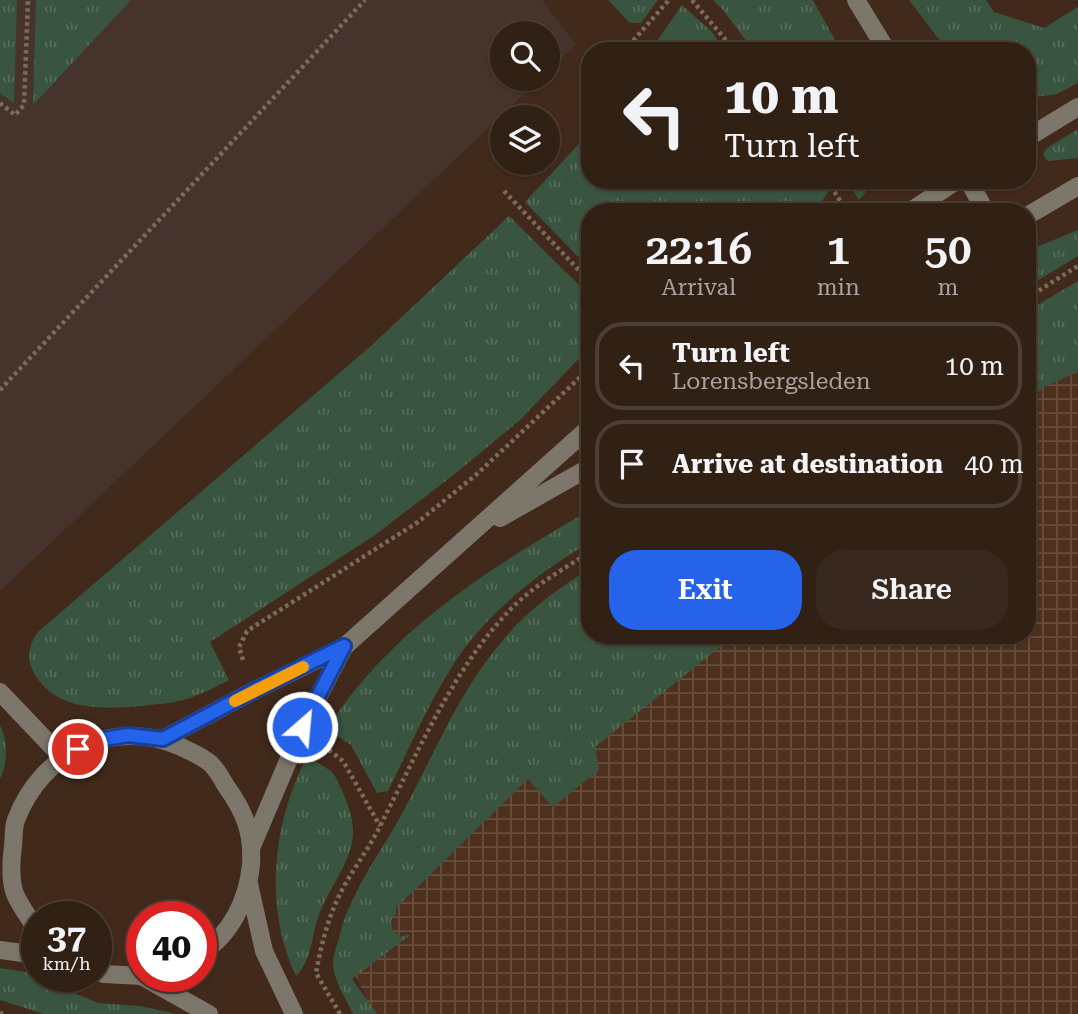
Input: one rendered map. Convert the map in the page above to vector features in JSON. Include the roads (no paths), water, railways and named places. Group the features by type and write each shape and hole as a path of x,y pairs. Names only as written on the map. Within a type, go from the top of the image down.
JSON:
{"street":[{"path":"856,0 882,42"},
{"path":"1036,133 1078,107"},
{"path":"1036,211 1078,186"},
{"path":"923,203 944,189"},
{"path":"163,739 344,646 581,435"},
{"path":"470,536 581,472"},
{"path":"252,846 302,727 344,646"},
{"path":"0,692 62,757"},
{"path":"21,904 14,893 11,863 15,822 33,786 62,757 93,741 128,735 163,739 212,764 243,809 252,846 249,884 264,951 294,1014"},
{"path":"0,835 15,822"},
{"path":"217,940 235,919 249,884"},
{"path":"0,950 21,953"},
{"path":"170,992 209,1014"}]}
